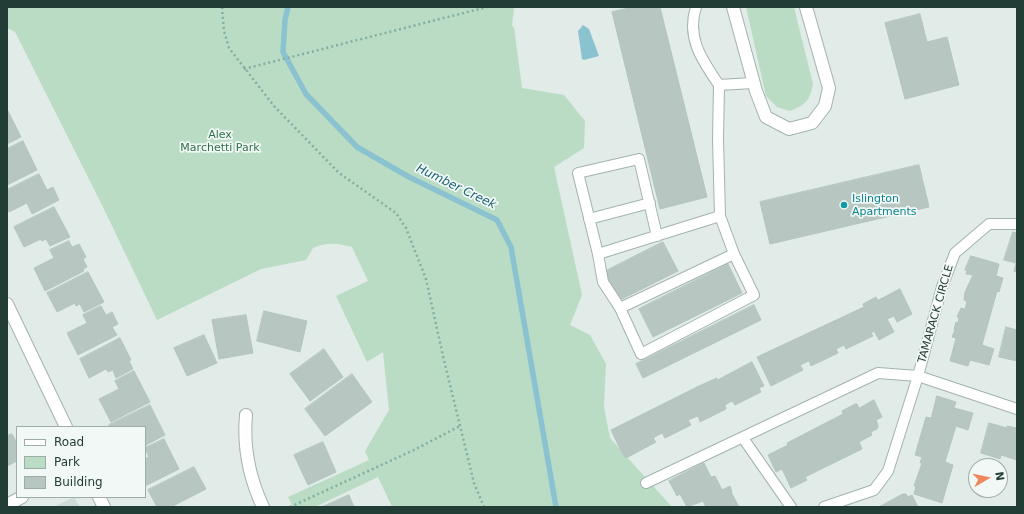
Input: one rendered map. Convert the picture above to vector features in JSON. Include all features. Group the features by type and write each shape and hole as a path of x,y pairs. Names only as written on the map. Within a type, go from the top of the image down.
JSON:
{"street":[{"path":"733,7 753,83 766,117 789,129 812,123 825,106 829,88 806,7"},
{"path":"7,304 66,426"},
{"path":"246,415 244,438 247,464 258,505"},
{"path":"7,505 20,498"},
{"path":"100,498 104,507"}],"lane":[{"path":"657,236 639,159 578,173 598,254 603,282 620,308 641,354 754,295 734,254 720,216 718,139 719,85 696,48 693,33 696,7"},
{"path":"719,85 753,83"},
{"path":"589,219 650,203"},
{"path":"598,254 720,216"},
{"name":"TAMARACK CIRCLE","path":"824,507 874,490 888,471 918,376 942,287 955,253 989,224 1017,224"},
{"path":"620,308 734,254"},
{"name":"TAMARACK CIRCLE","path":"646,483 878,373 918,376 1017,409"},
{"path":"742,438 791,507"}],"path":[{"path":"222,7 224,31 229,48 274,106 339,174 396,212 406,228 426,279 474,483 484,507"},
{"path":"244,69 487,7"},
{"path":"290,507 414,450 460,426"}],"shaded area":[{"path":"75,498 80,507 54,507"}],"green space":[{"name":"Alex Marchetti Park","path":"7,7 517,7 514,8 512,26 514,27 522,88 564,95 585,121 584,148 554,167 582,295 570,325 590,335 606,364 604,407 610,438 672,507 392,507 378,477 315,507 293,507 288,497 369,460 365,451 389,410 383,352 367,362 336,296 368,281 352,247 332,244 318,246 313,248 306,260 261,269 157,320 103,207 15,32 7,28"},
{"path":"746,7 794,7 813,84 810,95 806,102 800,107 790,111 777,107 766,96"}],"water":[{"path":"583,25 589,29 599,56 584,60 582,59 578,31"}],"building":[{"path":"634,7 660,7 707,197 660,209 612,12"},
{"path":"920,14 927,42 947,37 959,85 905,99 885,23"},
{"path":"7,109 21,137 7,144"},
{"path":"23,141 37,170 7,185 7,149"},
{"name":"Islington Apartments","path":"919,165 929,207 770,244 760,202"},
{"path":"39,174 47,190 53,187 59,200 32,214 27,203 9,212 7,208 7,190"},
{"path":"54,207 70,237 50,246 46,239 42,241 41,239 24,247 14,227"},
{"path":"1013,232 1017,233 1017,272 1014,271 1016,263 1004,260"},
{"path":"69,241 72,247 79,244 86,257 83,259 87,267 83,269 84,271 45,291 34,268 54,258 50,250"},
{"path":"663,242 678,271 618,301 604,272"},
{"path":"971,256 999,264 996,276 1003,278 999,292 997,291 982,345 994,349 989,365 970,360 968,366 950,361 956,338 952,337 956,322 958,323 959,317 957,317 961,308 965,309 967,302 964,300 965,292 973,275 966,274 967,271 965,270"},
{"path":"728,264 742,293 653,337 639,309"},
{"path":"88,272 104,302 84,312 80,304 76,306 75,303 57,312 47,293"},
{"path":"900,289 912,314 897,322 894,316 887,319 894,332 879,340 874,331 871,333 873,336 846,349 844,345 836,349 838,353 811,366 809,361 800,365 803,370 771,386 757,357 864,307 863,304 876,297 878,300"},
{"path":"754,305 761,320 643,378 636,364"},
{"path":"101,306 106,315 112,312 118,324 112,327 117,335 78,355 67,333 87,323 83,315"},
{"path":"264,311 307,321 300,352 257,341"},
{"path":"246,315 253,353 219,359 212,320"},
{"path":"1006,327 1017,330 1017,361 999,357"},
{"path":"204,335 217,363 187,376 174,348"},
{"path":"120,338 131,360 129,361 133,369 116,378 113,370 108,372 106,369 89,378 80,359"},
{"path":"324,349 343,377 310,401 290,374"},
{"path":"752,362 764,386 759,388 761,392 735,405 732,401 725,405 726,409 700,422 698,416 688,420 691,425 665,438 662,433 653,438 656,442 626,458 622,453 611,430 699,386 717,378 717,380"},
{"path":"134,371 150,402 111,422 99,399 119,389 115,381"},
{"path":"352,374 372,402 325,436 305,409"},
{"path":"937,396 956,402 954,408 973,413 968,430 956,426 945,462 953,465 942,503 914,494 916,486 914,486 922,463 920,463 922,457 915,455 926,417 931,418"},
{"path":"874,400 882,417 876,420 878,425 877,429 871,432 872,435 859,442 862,449 805,477 807,480 791,488 782,469 776,472 768,455 788,445 787,443 843,414 842,411 855,404 857,404 859,408"},
{"path":"150,405 165,435 146,445 146,426 109,425"},
{"path":"989,423 1007,428 1007,426 1017,428 1017,460 1001,455 1000,458 997,458 981,453"},
{"path":"12,434 16,441 16,462 7,466 7,436"},
{"path":"164,439 179,469 146,486 146,458 149,457 146,448"},
{"path":"323,442 336,472 308,485 294,455"},
{"path":"704,463 711,477 715,476 722,490 730,486 731,492 739,507 706,507 703,501 687,507 680,494 677,496 669,481"},
{"path":"194,467 206,489 171,507 157,507 148,490"},
{"path":"903,494 906,494 908,497 912,495 918,507 879,507"},
{"path":"349,495 354,507 322,507"}],"waterway":[{"name":"Humber Creek","path":"288,7 285,20 283,52 306,94 357,147 409,177 497,220 511,247 556,507"}],"place":[{"name":"Islington Apartments","path":"844,205"}]}
